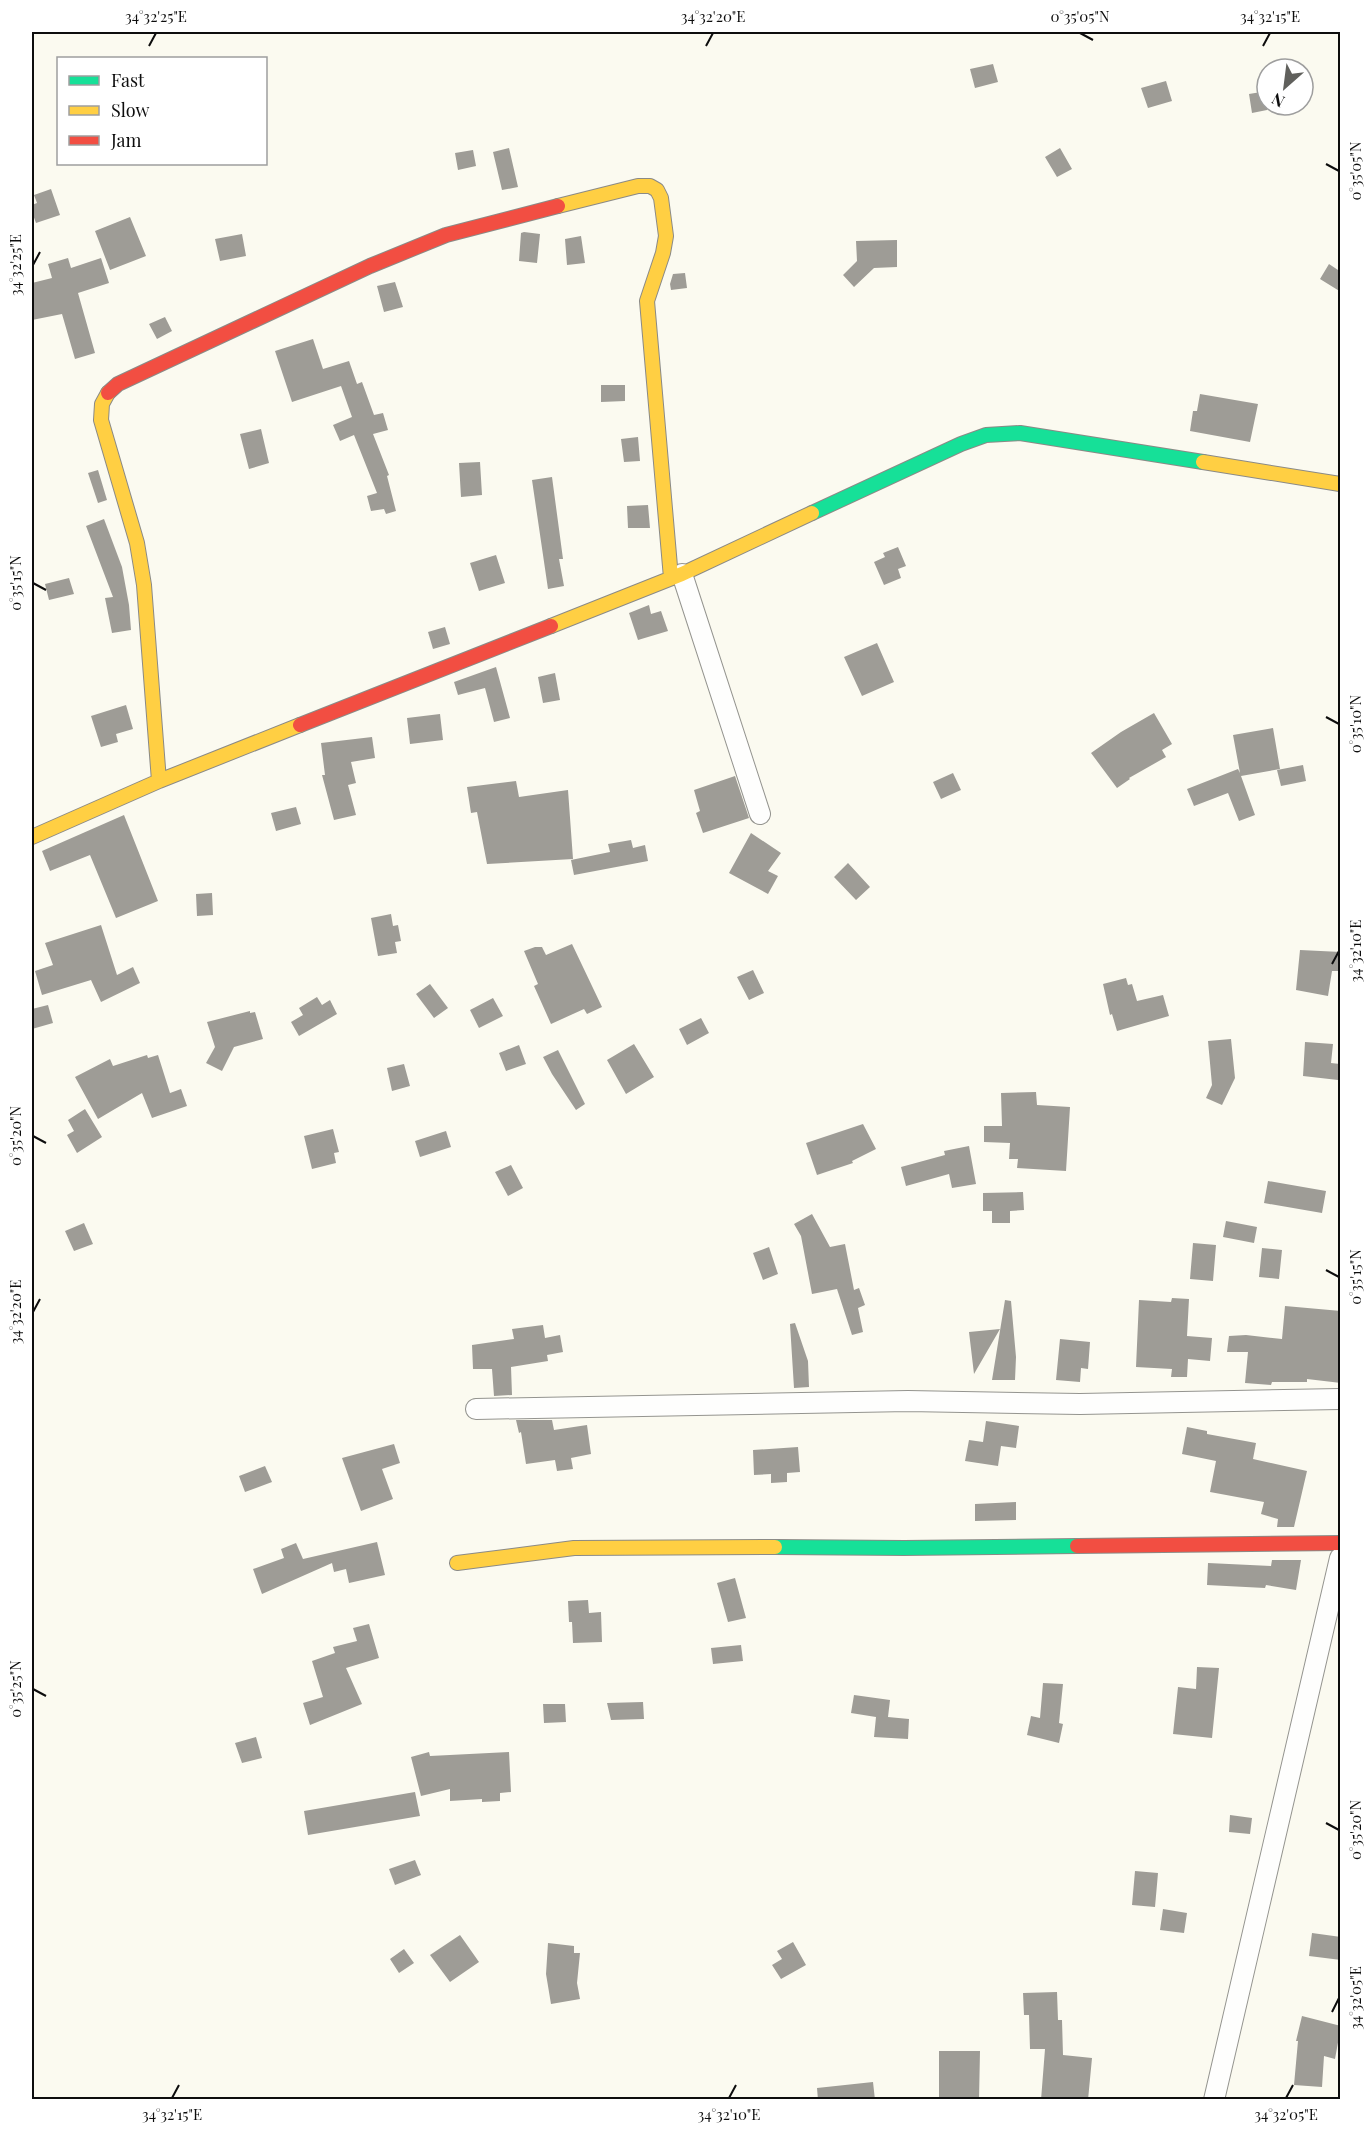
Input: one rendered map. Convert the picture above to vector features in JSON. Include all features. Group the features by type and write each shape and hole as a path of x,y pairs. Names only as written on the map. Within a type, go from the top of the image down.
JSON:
{"street":[{"path":"159,781 144,585 137,543 101,420 102,400 108,391 118,384 370,266 446,235 638,186 650,186 657,190 661,198 666,236 663,253 647,301 676,576 760,814"},
{"path":"32,837 159,781 676,576 961,444 986,435 1020,433 1341,484"},
{"path":"476,1409 908,1401 1080,1404 1341,1399"},
{"path":"457,1563 574,1548 915,1548 1341,1543"},
{"path":"1214,2100 1341,1558"}],"building":[{"path":"993,64 998,82 975,88 970,69"},
{"path":"1166,81 1172,101 1148,108 1141,88"},
{"path":"1255,93 1255,112 1252,113 1249,94"},
{"path":"509,148 518,187 502,190 493,152"},
{"path":"1060,148 1072,169 1057,177 1045,157"},
{"path":"473,150 476,166 458,170 455,153"},
{"path":"51,189 60,215 36,223 32,212 32,205 37,203 34,195"},
{"path":"130,217 146,256 110,270 95,231"},
{"path":"521,233 540,234 537,263 519,261"},
{"path":"242,234 246,256 220,261 215,239"},
{"path":"581,236 585,263 567,265 565,239"},
{"path":"897,240 897,267 874,268 854,287 843,275 857,261 856,241"},
{"path":"68,258 71,268 101,258 109,283 78,293 95,353 75,359 62,314 32,320 32,283 52,278 48,264"},
{"path":"1329,264 1341,272 1341,292 1320,279"},
{"path":"685,273 687,288 671,290 673,274"},
{"path":"395,282 403,307 384,312 377,286"},
{"path":"165,317 172,331 157,339 149,324"},
{"path":"313,339 323,369 349,361 357,384 362,382 374,415 383,413 388,430 373,434 389,475 387,476 396,511 386,514 384,509 371,511 367,496 377,493 354,435 340,441 333,425 352,417 341,386 292,402 275,351"},
{"path":"601,385 625,385 625,401 601,402"},
{"path":"1200,394 1258,404 1250,442 1190,431 1193,411 1197,411"},
{"path":"261,429 269,463 249,469 240,434"},
{"path":"638,437 640,461 624,462 621,439"},
{"path":"480,462 482,495 461,497 459,463"},
{"path":"98,470 107,500 98,503 88,473"},
{"path":"552,477 563,559 559,559 564,586 548,589 532,480"},
{"path":"648,505 650,528 628,528 627,506"},
{"path":"104,519 122,567 131,630 112,633 105,598 113,597 86,526"},
{"path":"898,547 906,566 898,569 901,578 884,585 874,562 885,557 883,553"},
{"path":"496,555 505,583 479,591 470,563"},
{"path":"69,578 74,594 49,600 45,584"},
{"path":"649,605 651,614 661,611 668,631 638,640 629,613"},
{"path":"445,627 450,644 433,649 428,632"},
{"path":"877,643 894,682 862,696 844,657"},
{"path":"496,667 510,718 494,722 485,688 458,695 454,682"},
{"path":"555,673 560,700 543,703 538,677"},
{"path":"126,705 133,729 116,734 118,742 101,747 91,716"},
{"path":"1154,713 1172,744 1162,750 1166,757 1129,778 1117,788 1091,753"},
{"path":"440,714 443,740 410,744 407,718"},
{"path":"1273,728 1280,769 1241,776 1255,815 1239,821 1228,793 1194,806 1187,789 1238,769 1240,773 1233,735"},
{"path":"372,737 375,758 351,762 356,783 348,785 356,815 334,820 322,775 325,775 321,743"},
{"path":"1303,765 1306,781 1281,786 1277,770"},
{"path":"953,773 961,790 941,799 933,782"},
{"path":"735,776 749,818 703,833 696,813 700,811 694,790"},
{"path":"516,781 519,797 568,790 573,859 487,864 477,812 471,813 467,787"},
{"path":"296,807 301,824 276,831 271,813"},
{"path":"124,815 158,901 116,918 90,855 50,871 42,851"},
{"path":"751,833 781,853 768,871 778,876 768,894 729,873"},
{"path":"631,840 633,848 645,845 648,861 574,875 571,860 610,852 608,844"},
{"path":"848,863 870,887 856,900 834,877"},
{"path":"212,893 213,915 197,916 196,894"},
{"path":"391,914 393,926 398,925 401,941 395,942 397,953 378,956 371,918"},
{"path":"101,925 117,975 133,967 140,983 101,1002 91,980 42,995 35,971 53,965 45,943"},
{"path":"572,944 602,1007 587,1014 584,1009 551,1024 534,986 538,984 524,951 542,947 546,955"},
{"path":"1300,950 1341,952 1341,971 1332,971 1328,996 1296,990"},
{"path":"753,970 764,993 749,1000 737,977"},
{"path":"1126,978 1128,985 1132,984 1137,1001 1163,995 1169,1016 1117,1031 1112,1014 1110,1015 1103,984"},
{"path":"430,984 448,1008 434,1018 416,994"},
{"path":"317,997 322,1005 330,1000 337,1014 299,1036 291,1022 303,1015 299,1008"},
{"path":"493,998 503,1016 479,1028 470,1010"},
{"path":"48,1005 53,1023 32,1029 32,1009"},
{"path":"250,1011 250,1013 255,1012 263,1039 234,1047 222,1071 206,1063 215,1047 207,1022"},
{"path":"701,1018 709,1033 687,1045 679,1029"},
{"path":"1231,1039 1235,1078 1222,1105 1206,1098 1212,1085 1208,1041"},
{"path":"1305,1042 1333,1044 1331,1063 1340,1064 1338,1080 1303,1076"},
{"path":"634,1044 654,1077 626,1094 607,1060"},
{"path":"519,1045 526,1064 506,1071 499,1053"},
{"path":"558,1050 585,1104 576,1110 543,1057"},
{"path":"147,1055 148,1058 158,1055 170,1093 181,1089 187,1106 152,1118 142,1093 98,1119 75,1077 110,1059 113,1066"},
{"path":"404,1064 410,1086 392,1091 387,1068"},
{"path":"1036,1092 1037,1105 1070,1107 1066,1171 1017,1168 1018,1159 1009,1159 1010,1143 984,1142 984,1126 1002,1126 1001,1093"},
{"path":"85,1109 102,1137 77,1153 67,1135 74,1131 68,1120"},
{"path":"863,1124 876,1149 852,1161 853,1163 817,1175 806,1143"},
{"path":"333,1129 339,1152 334,1153 336,1163 312,1169 304,1136"},
{"path":"446,1131 451,1147 420,1157 415,1141"},
{"path":"969,1146 976,1184 952,1188 949,1174 906,1186 901,1167 945,1155 944,1151"},
{"path":"511,1165 523,1188 508,1196 495,1172"},
{"path":"1268,1181 1326,1191 1322,1213 1264,1203"},
{"path":"1023,1192 1024,1210 1010,1211 1010,1223 992,1223 992,1211 983,1211 983,1193"},
{"path":"812,1214 830,1247 845,1244 854,1290 859,1288 865,1305 858,1308 863,1332 852,1335 837,1289 812,1294 801,1236 794,1224"},
{"path":"1226,1221 1257,1227 1254,1243 1223,1237"},
{"path":"84,1223 93,1244 74,1251 65,1231"},
{"path":"1193,1243 1216,1245 1213,1281 1190,1279"},
{"path":"769,1247 778,1274 763,1280 753,1253"},
{"path":"1262,1248 1282,1250 1279,1279 1259,1277"},
{"path":"1172,1298 1189,1299 1187,1336 1212,1338 1210,1361 1188,1359 1187,1377 1171,1377 1172,1369 1136,1367 1139,1300 1171,1302"},
{"path":"1005,1300 1011,1301 1016,1357 1015,1380 992,1380"},
{"path":"1285,1306 1341,1311 1341,1383 1307,1379 1307,1382 1272,1382 1271,1385 1245,1383 1248,1352 1227,1352 1229,1336 1246,1335 1282,1339"},
{"path":"795,1323 808,1361 809,1387 794,1388 790,1324"},
{"path":"543,1325 545,1338 560,1335 563,1352 547,1355 548,1361 511,1367 512,1395 494,1396 492,1369 473,1369 472,1345 514,1339 512,1329"},
{"path":"1000,1329 974,1374 969,1332"},
{"path":"1060,1339 1090,1342 1088,1369 1081,1368 1080,1382 1056,1380"},
{"path":"516,1420 552,1420 554,1430 587,1425 591,1454 571,1458 573,1469 557,1471 555,1460 526,1464 521,1432 519,1433"},
{"path":"986,1421 1019,1426 1016,1448 1001,1446 998,1466 965,1461 969,1440 983,1442"},
{"path":"1187,1427 1207,1431 1207,1434 1256,1443 1253,1459 1307,1471 1294,1527 1277,1527 1278,1519 1261,1514 1264,1502 1210,1492 1216,1461 1182,1454"},
{"path":"394,1444 400,1463 382,1469 393,1499 361,1511 342,1458"},
{"path":"798,1447 800,1472 787,1473 787,1482 771,1483 771,1474 754,1475 753,1450"},
{"path":"265,1466 272,1482 245,1492 239,1476"},
{"path":"1016,1502 1016,1520 975,1521 975,1504"},
{"path":"377,1542 385,1575 349,1583 346,1569 334,1572 332,1563 262,1594 253,1569 284,1558 281,1549 296,1543 303,1559"},
{"path":"1272,1560 1301,1560 1296,1590 1266,1585 1265,1588 1207,1585 1208,1563 1271,1566"},
{"path":"735,1578 746,1618 728,1622 717,1583"},
{"path":"588,1600 589,1613 601,1612 602,1642 573,1643 568,1601"},
{"path":"369,1624 379,1658 346,1668 362,1704 310,1725 303,1703 323,1697 312,1661 335,1653 333,1647 357,1641 353,1628"},
{"path":"741,1645 743,1661 713,1664 711,1648"},
{"path":"1197,1667 1219,1668 1212,1738 1173,1734 1178,1687 1196,1689"},
{"path":"1043,1683 1063,1684 1059,1723 1063,1724 1059,1743 1027,1735 1031,1716 1040,1718"},
{"path":"854,1695 890,1700 888,1717 909,1719 908,1739 874,1737 876,1717 851,1713"},
{"path":"643,1702 644,1719 611,1720 607,1703"},
{"path":"543,1704 565,1704 566,1722 544,1723"},
{"path":"256,1737 262,1758 242,1763 235,1743"},
{"path":"429,1752 430,1756 509,1752 511,1792 500,1793 500,1801 482,1802 482,1799 450,1801 450,1789 421,1796 411,1757"},
{"path":"415,1792 420,1816 308,1835 304,1811"},
{"path":"1230,1815 1252,1818 1250,1834 1229,1832"},
{"path":"415,1860 421,1875 395,1885 389,1869"},
{"path":"1135,1871 1158,1873 1155,1907 1132,1905"},
{"path":"1163,1909 1187,1913 1184,1933 1160,1930"},
{"path":"1312,1933 1341,1937 1341,1960 1309,1956"},
{"path":"460,1935 479,1962 450,1982 430,1955"},
{"path":"793,1942 806,1965 781,1979 772,1965 782,1959 777,1951"},
{"path":"548,1943 574,1946 574,1953 580,1953 577,1983 580,1999 551,2004 546,1974"},
{"path":"404,1949 414,1963 399,1973 390,1959"},
{"path":"1057,1992 1058,2020 1062,2020 1063,2055 1092,2058 1088,2100 1041,2100 1045,2049 1030,2049 1029,2015 1024,2015 1023,1993"},
{"path":"1302,2016 1341,2026 1335,2059 1324,2056 1322,2087 1294,2085 1298,2041 1296,2041"},
{"path":"939,2051 980,2051 979,2100 939,2100"},
{"path":"873,2082 875,2100 818,2100 817,2088"}],"traffic: fast":[{"path":"812,513 961,444 986,435 1020,433 1203,462"},
{"path":"775,1547 1077,1546"}],"traffic: slow":[{"path":"558,206 638,186 650,186 657,190 661,198 666,236 663,253 647,301 671,578"},
{"path":"108,393 102,404 101,420 137,543 144,585 159,781"},
{"path":"1203,462 1340,484"},
{"path":"551,626 682,574 812,513"},
{"path":"32,837 159,781 300,725"},
{"path":"457,1563 574,1548 775,1547"}],"traffic: jam":[{"path":"108,393 118,384 370,266 446,235 558,206"},
{"path":"300,725 551,626"},
{"path":"1077,1546 1340,1543"}]}
